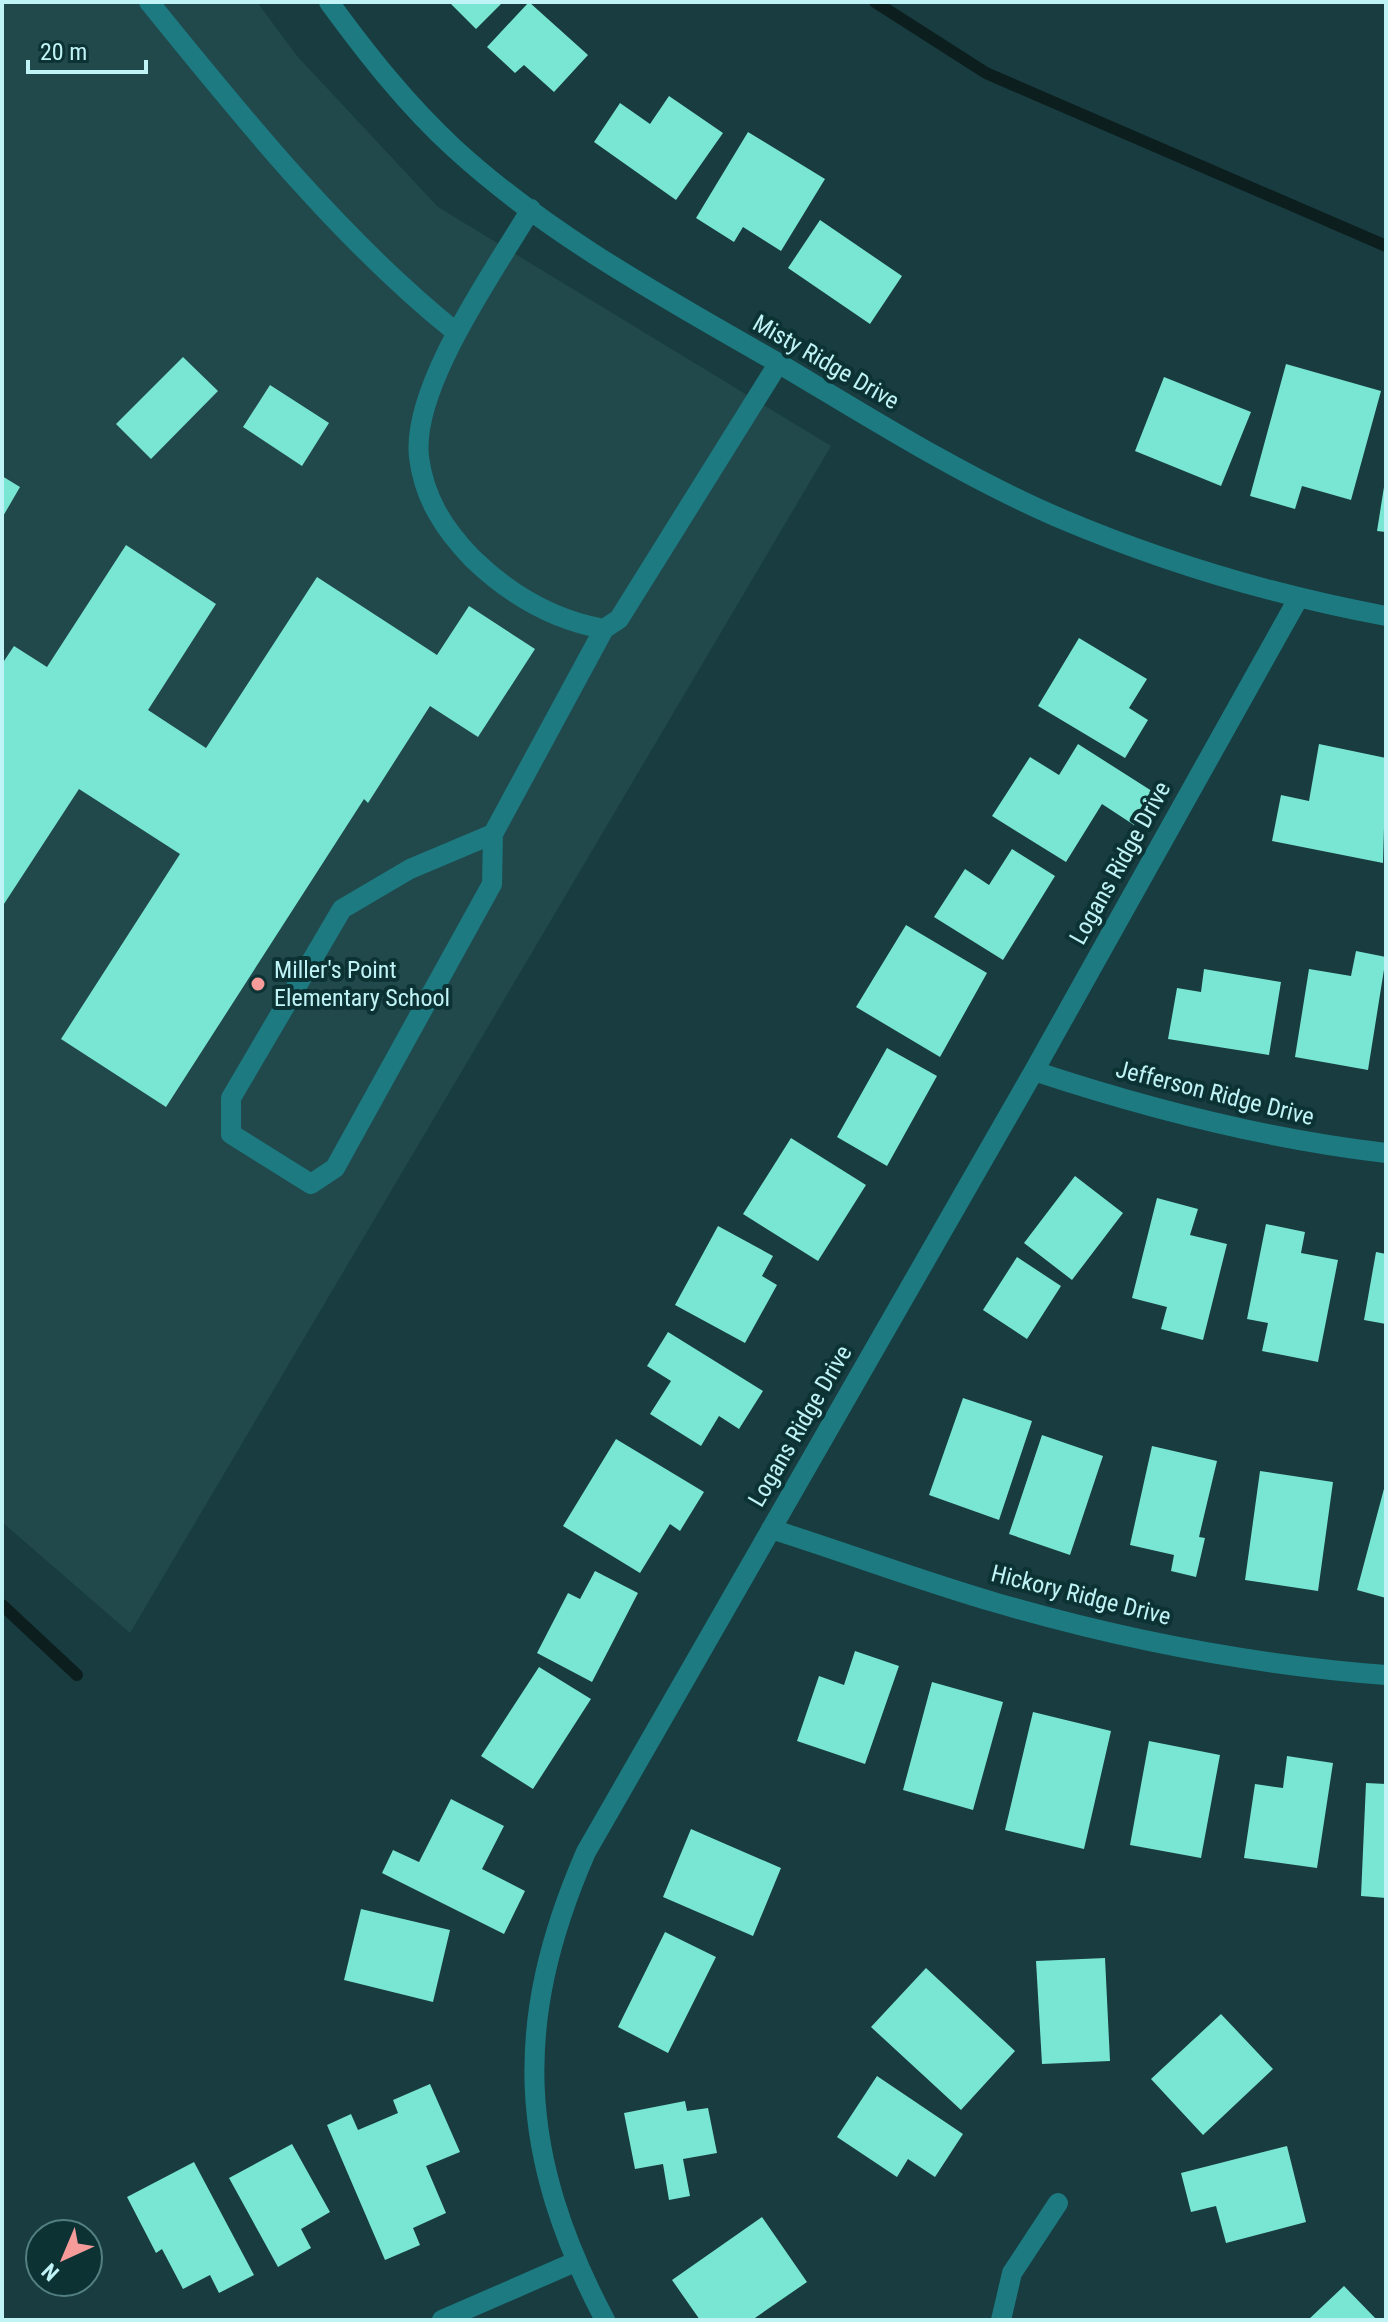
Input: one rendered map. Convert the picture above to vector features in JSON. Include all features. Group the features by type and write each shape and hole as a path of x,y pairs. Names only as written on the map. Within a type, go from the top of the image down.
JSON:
{"street":[{"path":"149,2 251,128 415,299 457,333"},
{"name":"Misty Ridge Drive","path":"329,2 379,69 455,149 531,209 648,287 925,450 1056,516 1196,569 1298,599 1386,616"},
{"path":"531,209 457,333 423,410 419,455 428,496 448,534 494,580 550,614 604,629"},
{"path":"493,834 410,869 342,909 231,1098 231,1134 311,1184 335,1168 492,884 493,834 604,629 619,619 778,364"},
{"name":"Logans Ridge Drive","path":"605,2320 575,2262 542,2156 535,2102 533,2056 548,1954 563,1904 586,1852 1034,1071 1298,599"},
{"name":"Jefferson Ridge Drive","path":"1034,1071 1134,1104 1301,1143 1386,1153"},
{"name":"Hickory Ridge Drive","path":"771,1529 998,1604 1044,1615 1211,1654 1294,1668 1386,1675"},
{"path":"1001,2320 1012,2273 1058,2203"},
{"path":"442,2320 575,2262"}],"shaded area":[{"name":"Miller's Point Elementary School","path":"2,2 257,2 297,56 438,207 831,446 130,1633 2,1522"}],"building":[{"path":"449,2 503,2 476,29"},
{"path":"529,2 588,55 554,92 524,65 515,73 487,47"},
{"path":"669,96 723,133 676,200 594,142 620,103 650,124"},
{"path":"748,132 825,179 781,251 743,227 734,242 696,218"},
{"path":"820,220 902,276 870,324 788,268"},
{"path":"183,357 218,391 151,459 116,424"},
{"path":"1286,364 1381,391 1351,500 1302,486 1295,509 1250,496"},
{"path":"1164,377 1251,412 1221,486 1135,451"},
{"path":"270,385 329,423 302,466 243,427"},
{"path":"2,476 20,487 2,518"},
{"path":"1386,487 1386,532 1377,531"},
{"path":"126,545 216,604 148,710 206,748 317,577 437,655 469,606 535,649 478,737 430,706 368,803 364,799 166,1107 61,1039 180,854 79,789 2,907 2,664 14,646 47,667"},
{"path":"1079,638 1147,679 1129,708 1148,720 1125,758 1038,706"},
{"path":"1078,744 1155,793 1134,825 1102,804 1066,862 992,816 1030,757 1059,775"},
{"path":"1319,744 1386,758 1383,863 1272,841 1281,795 1309,801"},
{"path":"1012,849 1055,876 1003,960 934,917 965,869 989,885"},
{"path":"906,925 987,973 940,1057 856,1007"},
{"path":"1356,951 1386,957 1368,1070 1295,1057 1309,969 1351,976"},
{"path":"1204,969 1281,982 1269,1055 1168,1039 1177,988 1201,992"},
{"path":"887,1048 937,1076 887,1166 837,1137"},
{"path":"791,1138 866,1185 818,1261 743,1214"},
{"path":"1075,1176 1123,1213 1072,1280 1024,1243"},
{"path":"1157,1198 1198,1209 1190,1235 1227,1244 1203,1340 1161,1329 1167,1307 1132,1298"},
{"path":"1266,1224 1305,1232 1301,1253 1338,1260 1318,1362 1262,1351 1268,1323 1247,1319"},
{"path":"718,1226 773,1256 762,1276 777,1285 745,1343 675,1305"},
{"path":"1376,1252 1386,1254 1386,1324 1364,1320"},
{"path":"1017,1257 1061,1286 1027,1339 983,1310"},
{"path":"668,1332 763,1391 739,1429 719,1416 701,1446 650,1414 671,1381 647,1366"},
{"path":"963,1398 1032,1421 999,1520 929,1495"},
{"path":"1042,1435 1103,1456 1070,1555 1009,1534"},
{"path":"616,1439 704,1492 680,1531 670,1524 640,1573 563,1526"},
{"path":"1152,1446 1217,1461 1199,1537 1205,1538 1196,1577 1171,1571 1174,1555 1130,1545"},
{"path":"1260,1471 1333,1482 1318,1591 1245,1580"},
{"path":"1386,1485 1386,1598 1357,1590"},
{"path":"595,1571 638,1593 592,1682 537,1653 568,1593 580,1599"},
{"path":"855,1651 899,1666 865,1764 797,1741 819,1676 844,1685"},
{"path":"539,1667 591,1699 533,1789 481,1756"},
{"path":"932,1682 1003,1702 973,1810 903,1790"},
{"path":"1033,1712 1111,1731 1084,1849 1005,1830"},
{"path":"1149,1741 1220,1755 1201,1858 1130,1845"},
{"path":"1287,1756 1333,1763 1317,1868 1244,1858 1255,1784 1283,1788"},
{"path":"1366,1783 1386,1784 1386,1898 1361,1896"},
{"path":"451,1799 504,1826 482,1869 525,1891 504,1934 382,1873 393,1850 419,1862"},
{"path":"691,1829 781,1868 753,1936 663,1897"},
{"path":"361,1909 450,1930 433,2002 344,1980"},
{"path":"665,1932 716,1957 668,2053 618,2027"},
{"path":"1105,1958 1110,2061 1042,2064 1036,1961"},
{"path":"926,1968 1015,2051 961,2110 871,2027"},
{"path":"1221,2014 1273,2069 1203,2135 1151,2079"},
{"path":"877,2076 963,2134 935,2177 908,2159 897,2177 837,2137"},
{"path":"430,2084 460,2152 426,2166 446,2213 413,2228 420,2245 385,2260 327,2125 351,2114 358,2130 398,2113 393,2100"},
{"path":"685,2101 687,2111 708,2108 717,2153 683,2159 690,2196 669,2200 663,2164 635,2169 624,2113"},
{"path":"292,2144 330,2212 301,2229 311,2248 278,2267 229,2178"},
{"path":"1287,2146 1306,2222 1226,2243 1216,2206 1191,2212 1181,2173"},
{"path":"194,2162 254,2275 219,2293 210,2275 183,2289 162,2249 156,2253 127,2197"},
{"path":"762,2217 807,2282 752,2320 700,2320 672,2280"},
{"path":"1344,2286 1377,2320 1308,2320"}],"waterway":[{"path":"875,2 986,73 1386,246"},
{"path":"2,1605 77,1675"}],"place":[{"name":"Miller's Point Elementary School","path":"258,984"}]}
